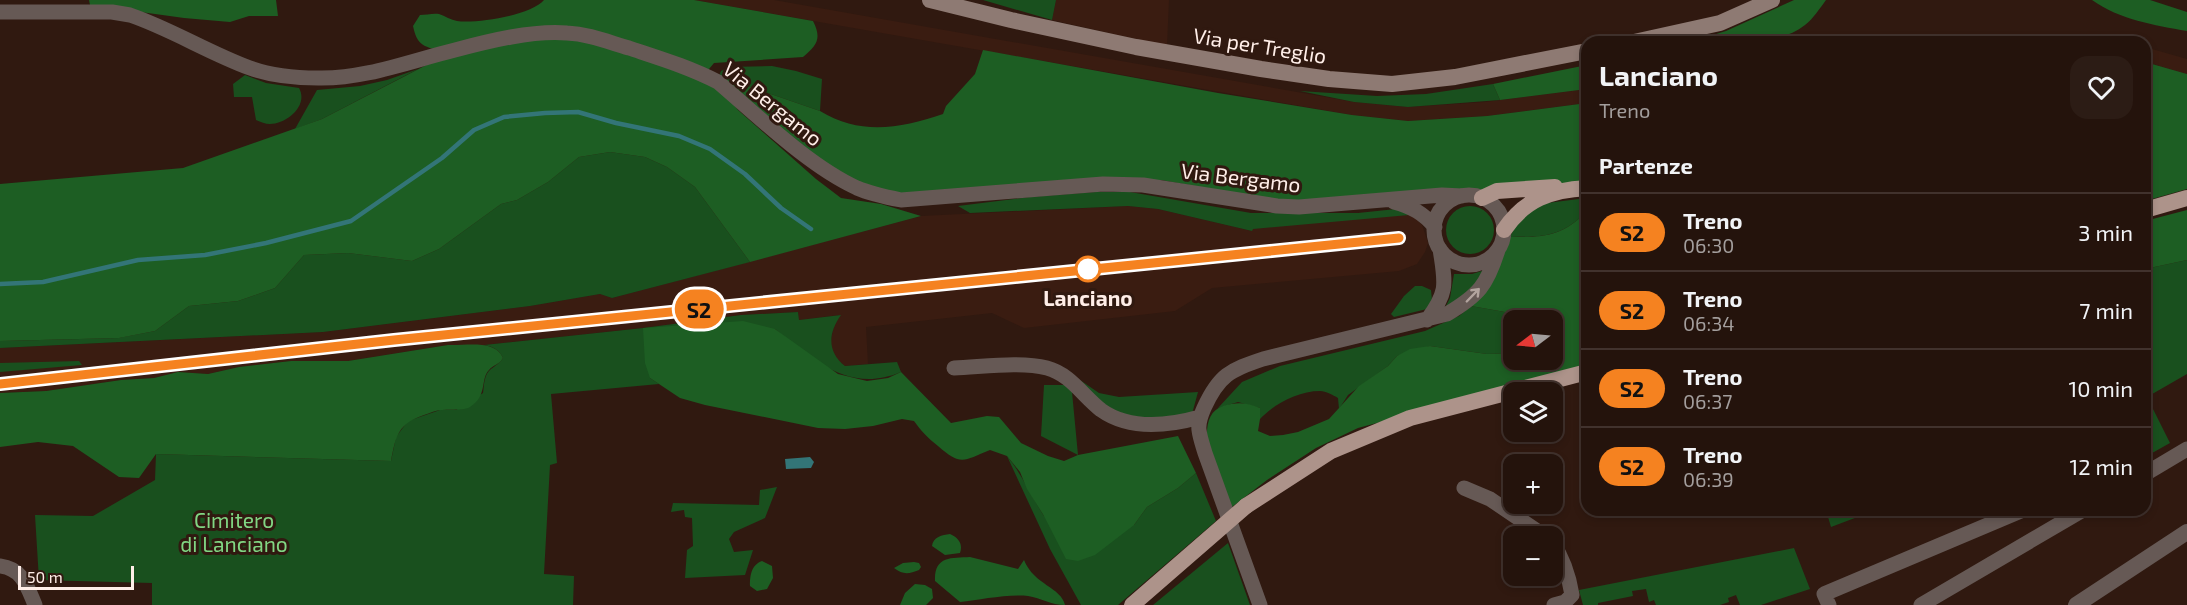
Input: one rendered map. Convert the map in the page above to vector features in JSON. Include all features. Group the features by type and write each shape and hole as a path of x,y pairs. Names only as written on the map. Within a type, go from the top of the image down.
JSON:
{"main road":[{"name":"Via per Treglio","path":"930,0 1146,49 1329,79 1392,84 1455,77 1581,52"},
{"path":"1661,36 1720,23 1772,0"},
{"path":"1482,198 1497,191 1556,187 1579,188"},
{"path":"1504,230 1514,216 1528,204 1543,196 1579,188"},
{"path":"2151,208 2187,198"},
{"path":"1132,605 1246,506 1332,451 1410,418 1581,374"}],"street":[{"name":"Via Bergamo","path":"0,12 112,12 130,15 250,68 290,77 310,78 338,78 383,70 501,40 543,34 585,35 698,72 718,82 821,168 856,188 878,196 902,200 1103,184 1143,185 1277,206 1333,206 1442,195 1462,196"},
{"path":"1260,605 1198,429 1200,417 1211,394 1224,376 1238,368 1263,359 1426,320 1447,314 1468,301 1489,277 1504,230 1503,222 1495,207 1482,198 1462,196 1447,204 1441,211 1435,227 1445,288 1441,300 1426,320"},
{"name":"Via Bergamo","path":"1389,200 1413,208 1424,215 1435,227"},
{"path":"1440,249 1452,260 1469,265 1485,261 1498,250"},
{"path":"954,368 1028,365 1048,368 1062,375 1101,409 1120,420 1140,424 1156,424 1200,417"},
{"path":"2151,471 2185,454"},
{"path":"1464,488 1490,499 1530,526"},
{"path":"1829,605 1824,594 2009,516"},
{"path":"1921,605 2073,516"},
{"path":"2080,604 2187,532"},
{"path":"1554,605 1565,602 1572,595 1563,562"},
{"path":"0,566 12,568 18,572 35,605"}],"shaded area":[{"path":"694,0 774,0 1354,102 1408,107 1485,102 1581,90 1581,104 1487,116 1408,121 1352,115"},
{"path":"1056,0 1169,0 1167,46 1052,20"},
{"path":"2151,49 2187,59 2187,74 2151,64"},
{"path":"1128,206 1158,209 1252,231 1251,213 1358,213 1396,209 1410,212 1422,225 1428,243 1417,264 1399,271 1212,288 1175,311 1024,328 992,313 866,327 868,364 845,366 836,359 831,340 834,325 840,315 799,320 798,312 741,315 484,345 448,345 348,361 291,361 239,367 208,374 178,372 154,378 121,380 46,391 0,393 0,348 323,332 530,306 600,294 612,298 921,216"}],"green space":[{"path":"89,0 276,0 278,16 249,16 230,22 90,5"},
{"path":"544,0 694,0 813,21 817,41 803,57 714,63 709,69 709,74 738,110 841,198 881,204 921,216 750,262 695,187 667,167 645,157 610,152 579,157 548,182 517,200 501,204 439,249 412,261 348,253 304,255 275,288 238,301 189,306 155,331 119,338 0,341 0,184 183,168 322,119 438,59 440,51 425,46 417,37 413,26 420,15 439,14 452,20 466,22 490,20 528,10"},
{"path":"983,0 1056,0 1052,20"},
{"path":"1794,0 1826,0 1805,25 1783,36 1710,36 1726,31"},
{"path":"2092,0 2150,0 2187,12 2187,31 2126,17"},
{"path":"983,50 1218,93 1352,115 1408,121 1487,116 1581,104 1581,185 1481,191 1444,190 1298,202 1161,180 1059,182 894,196 831,171 719,76 820,111 835,119 866,127 881,127 912,123 943,114 946,106 975,74"},
{"path":"2151,64 2187,74 2187,189 2151,199"},
{"path":"772,66 822,79 820,111 719,76 721,71 729,67"},
{"path":"1581,66 1581,90 1500,100 1493,84"},
{"path":"418,69 322,119 295,129 317,90 360,86 387,80"},
{"path":"245,75 266,83 299,88 301,101 294,113 276,123 266,124 256,120 252,97 234,97 233,84"},
{"path":"1493,84 1500,100 1408,107 1354,102 1300,91 1377,96 1426,94"},
{"path":"610,152 645,157 667,167 695,187 750,262 612,298 600,294 530,306 323,332 0,348 0,341 118,338 155,331 189,306 238,301 275,288 304,255 348,253 412,261 439,249 501,204 517,200 548,182 579,157"},
{"path":"1096,192 1130,192 1251,213 1358,213 1396,209 1409,215 1253,229 1252,231 1158,209 1128,206 970,213 958,206"},
{"path":"1581,199 1581,217 1561,231 1552,234 1510,237 1520,216 1539,204"},
{"path":"1470,206 1487,213 1494,230 1487,247 1470,254 1453,247 1446,230 1453,213"},
{"path":"2187,210 2187,260 2151,268 2151,219"},
{"path":"1581,217 1581,369 1531,382 1503,382 1503,389 1358,428 1316,448 1267,480 1228,510 1209,454 1207,438 1208,424 1213,413 1223,406 1242,403 1260,408 1258,431 1270,436 1298,432 1329,419 1359,386 1388,366 1397,356 1410,349 1430,346 1487,354 1503,353 1503,370 1563,370 1563,310 1503,312 1471,306 1498,268 1508,237 1541,236 1560,231"},
{"path":"2187,260 2187,374 2151,395 2151,268"},
{"path":"1485,270 1471,290 1445,308 1450,298 1454,274 1472,274"},
{"path":"1415,286 1431,290 1432,300 1427,309 1394,317 1391,314 1404,296"},
{"path":"1471,306 1503,312 1503,353 1487,354 1430,346 1397,356 1388,366 1348,395 1339,409 1338,398 1320,391 1303,393 1287,399 1260,419 1260,408 1238,402 1218,408 1242,382 1280,366 1425,331 1459,316"},
{"name":"Cimitero di Lanciano","path":"798,312 799,320 841,315 831,342 835,355 845,366 897,362 901,372 882,378 865,379 849,376 818,362 775,329 650,378 659,384 551,394 557,463 550,465 544,574 574,576 573,605 152,605 152,583 39,580 35,515 93,516 155,480 156,454 391,461 396,437 408,421 440,410 456,410 483,393 487,374 503,358 500,352 484,345 741,315"},
{"path":"743,321 775,329 838,374 867,381 888,378 901,372 951,423 987,416 999,417 1021,443 1048,456 1064,461 1078,455 1178,436 1196,473 1178,488 1147,507 1134,525 1095,555 1078,561 1066,559 1020,472 1007,456 990,450 968,459 957,459 931,440 914,421 902,419 873,426 845,429 818,428 705,405 680,398 650,378 645,363 643,328"},
{"path":"448,345 487,346 494,348 503,358 486,374 482,393 476,403 467,408 435,411 415,418 403,427 397,437 391,461 156,454 139,478 119,477 73,446 38,442 0,447 0,393 46,391 121,380 154,378 178,372 208,374 239,367 291,361 348,361"},
{"path":"79,361 82,365 0,372 0,363"},
{"path":"1080,380 1099,393 1119,397 1198,392 1192,414 1174,418 1149,418 1107,408"},
{"path":"1044,385 1068,385 1072,392 1078,455 1041,436"},
{"path":"2151,405 2170,443 2151,454"},
{"path":"1007,456 1044,516 1134,525 1147,507 1178,488 1196,473 1216,521 1118,605 1081,605 1050,549"},
{"path":"777,487 765,518 734,532 729,539 734,552 753,550 745,575 685,578 687,550 693,546 692,518 685,517 684,510 671,512 673,503 759,505 760,490"},
{"path":"1828,516 1860,516 1831,527"},
{"path":"950,534 960,542 960,553 945,555 932,546 936,539"},
{"path":"1228,543 1250,605 1153,605"},
{"path":"1794,548 1810,589 1761,605 1740,605 1736,595 1728,598 1729,602 1720,605 1656,605 1654,600 1649,602 1646,589 1632,591 1633,596 1598,603 1598,605 1583,605 1579,590"},
{"path":"970,557 1018,569 1024,560 1034,575 1058,594 1065,605 1028,596 1003,596 960,602 935,581 935,573 937,567 945,560"},
{"path":"762,561 772,566 773,578 767,589 757,591 750,586 751,575 755,565"},
{"path":"903,563 919,563 921,567 919,570 906,573 894,568"},
{"path":"915,584 925,585 932,589 933,598 926,605 900,605 905,593"}],"water":[{"path":"810,457 814,462 811,468 786,469 785,459"}],"waterway":[{"path":"0,284 43,282 138,260 205,255 266,243 351,221 442,158 474,130 504,117 545,113 578,112 616,123 679,136 710,149 745,174 781,208 811,229"}],"railway":[{"path":"0,384 394,340 1256,251"}],"train":[{"name":"S2","path":"0,384 144,366 489,332 1223,254 1399,238"}],"place":[{"name":"Lanciano","path":"1088,269"}]}
